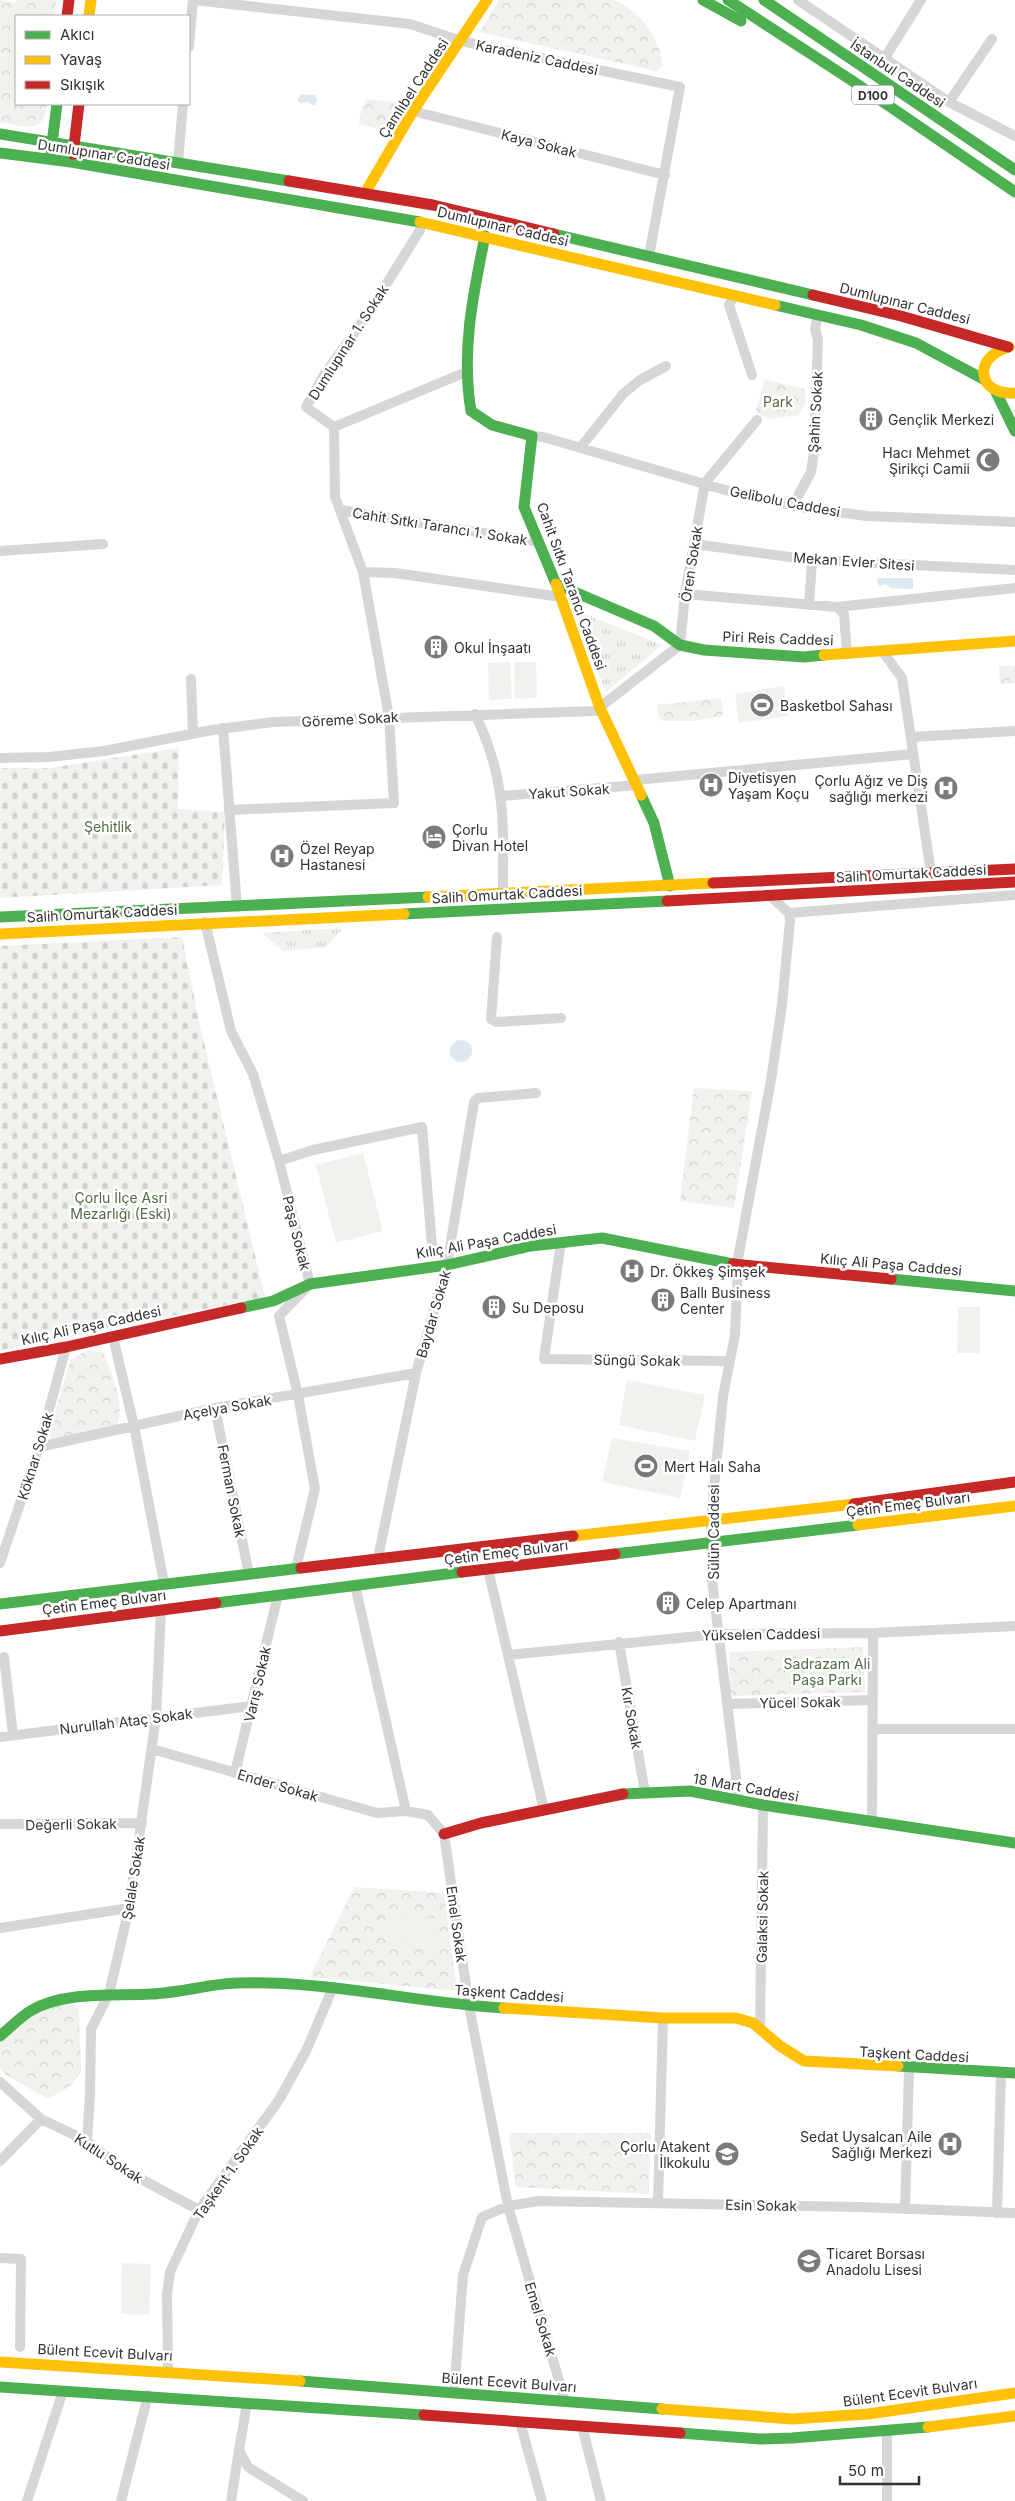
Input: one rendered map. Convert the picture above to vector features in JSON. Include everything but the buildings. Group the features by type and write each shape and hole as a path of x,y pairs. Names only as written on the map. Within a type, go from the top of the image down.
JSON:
{"main road":[{"path":"67,15 69,0"},
{"path":"89,15 91,0"},
{"name":"Çamlıbel Caddesi","path":"365,193 413,111 487,0"},
{"path":"703,0 765,34 782,35"},
{"name":"D100","path":"728,0 1015,192"},
{"name":"İstanbul Caddesi","path":"764,0 1015,170"},
{"path":"779,0 788,16"},
{"path":"49,160 57,105"},
{"path":"71,162 79,105"},
{"name":"Dumlupınar Caddesi","path":"0,134 365,193 488,217 901,316 1013,348"},
{"name":"Dumlupınar Caddesi","path":"0,153 71,162 421,222 861,325 916,343 985,380 996,392"},
{"path":"484,236 466,336 466,372 471,411 492,425 532,436"},
{"path":"985,380 984,365 993,352 1013,348"},
{"path":"996,392 1002,394 1015,393"},
{"path":"996,392 1015,431"},
{"name":"Cahit Sıtkı Tarancı Caddesi","path":"532,436 524,507 561,597 600,708 654,823 670,886"},
{"name":"Piri Reis Caddesi","path":"556,584 654,626 680,645 704,650 804,657 1015,642"},
{"name":"Salih Omurtak Caddesi","path":"0,917 1015,869"},
{"name":"Salih Omurtak Caddesi","path":"0,934 1015,882"},
{"name":"Kılıç Ali Paşa Caddesi","path":"0,1359 66,1348 273,1301 310,1284 447,1265 531,1246 602,1238 737,1264 1015,1291"},
{"name":"Çetin Emeç Bulvarı","path":"0,1604 710,1519 830,1507 1015,1482"},
{"name":"Çetin Emeç Bulvarı","path":"0,1631 355,1585 1015,1506"},
{"name":"18 Mart Caddesi","path":"444,1834 481,1823 625,1794 690,1791 764,1805 1015,1843"},
{"name":"Taşkent Caddesi","path":"0,2036 31,2010 50,2002 108,1994 152,1994 237,1983 333,1987 468,2006 664,2018 736,2018 753,2023 780,2046 804,2061 909,2069 1015,2073"},
{"name":"Bülent Ecevit Bulvarı","path":"0,2362 168,2371 792,2419 860,2415 1015,2393"},
{"path":"0,2387 760,2439 803,2439 887,2433 1015,2416"}],"street":[{"name":"Karadeniz Caddesi","path":"194,0 410,24 461,41 680,87 666,175 649,256"},
{"path":"190,38 194,0"},
{"path":"798,0 949,102 1015,136"},
{"path":"884,58 921,0"},
{"path":"949,102 992,39"},
{"path":"178,163 184,105"},
{"name":"Kaya Sokak","path":"413,111 666,175"},
{"name":"Dumlupınar 1. Sokak","path":"334,427 306,407 324,374 371,309 420,230 421,222"},
{"path":"734,295 729,305 752,375"},
{"name":"Şahin Sokak","path":"793,506 811,472 814,452 818,339 815,329 818,315"},
{"path":"580,448 623,394 640,380 666,366"},
{"path":"229,810 394,803 389,716 363,572 335,497 334,427 466,372"},
{"path":"705,483 757,420"},
{"name":"Gelibolu Caddesi","path":"532,436 543,437 732,492 793,506 867,516 1015,522"},
{"name":"Ören Sokak","path":"680,645 686,594 705,483"},
{"name":"Cahit Sıtkı Tarancı 1. Sokak","path":"341,510 539,542"},
{"path":"0,551 103,544"},
{"name":"Mekan Evler Sitesi","path":"694,544 812,560 1015,570"},
{"path":"809,605 812,560"},
{"path":"363,572 395,573 561,597"},
{"path":"686,594 838,607 1015,588"},
{"path":"838,607 844,614 847,654"},
{"name":"Göreme Sokak","path":"0,758 49,757 104,751 223,728 274,722 389,716 580,712 600,708 680,645"},
{"path":"883,652 902,678 931,873"},
{"path":"191,679 193,734"},
{"path":"475,714 489,742 502,796 504,894"},
{"path":"223,728 237,907"},
{"path":"911,737 1015,732"},
{"name":"Yakut Sokak","path":"502,796 913,754"},
{"path":"770,896 789,913 1015,895"},
{"name":"Sülün Caddesi","path":"739,1800 711,1572 710,1519 723,1396 735,1335 737,1264 771,1080 783,997 789,913"},
{"name":"Paşa Sokak","path":"205,922 231,1032 253,1074 279,1161 310,1284 279,1316 298,1395 316,1489 296,1568"},
{"path":"497,937 491,1019 496,1022 561,1018"},
{"name":"Baydar Sokak","path":"378,1558 416,1374 447,1265 474,1102 478,1098 536,1093"},
{"path":"279,1161 321,1148 422,1127 432,1246"},
{"name":"Süngü Sokak","path":"561,1242 544,1359 730,1361"},
{"path":"113,1337 134,1426 164,1583"},
{"name":"Köknar Sokak","path":"0,1563 39,1447 66,1348"},
{"name":"Açelya Sokak","path":"39,1447 215,1408 416,1374"},
{"name":"Ferman Sokak","path":"215,1408 249,1574"},
{"path":"488,1569 544,1810"},
{"path":"355,1585 406,1811 428,1815 444,1834"},
{"name":"Varış Sokak","path":"235,1773 278,1595"},
{"name":"Şelale Sokak","path":"87,2141 90,2095 90,2028 108,1994 129,1908 156,1717 161,1610"},
{"name":"Yükselen Caddesi","path":"508,1655 619,1642 719,1634 872,1632 1015,1626"},
{"path":"872,1632 872,1822"},
{"name":"Kır Sokak","path":"619,1642 645,1793"},
{"path":"4,1657 13,1735"},
{"name":"Yücel Sokak","path":"728,1704 872,1700"},
{"name":"Nurullah Ataç Sokak","path":"0,1737 252,1706"},
{"path":"872,1729 1015,1729"},
{"name":"Ender Sokak","path":"152,1749 377,1813 406,1811"},
{"name":"Galaksi Sokak","path":"760,2030 764,1805"},
{"name":"Değerli Sokak","path":"0,1824 142,1823"},
{"name":"Emel Sokak","path":"444,1834 468,2006 508,2206 565,2401"},
{"path":"0,1928 129,1908"},
{"name":"Taşkent 1. Sokak","path":"168,2371 167,2294 170,2272 199,2210 279,2100 308,2050 333,1987"},
{"path":"658,2203 664,2018"},
{"path":"905,2209 909,2069"},
{"path":"998,2213 1001,2073"},
{"name":"Kutlu Sokak","path":"0,2082 41,2119 87,2141 122,2169 199,2210"},
{"path":"0,2161 41,2119"},
{"name":"Esin Sokak","path":"454,2393 466,2266 482,2217 508,2206 538,2201 1015,2213"},
{"path":"0,2258 21,2259 20,2347"},
{"path":"27,2501 63,2391"},
{"path":"121,2501 148,2396"},
{"path":"231,2501 247,2403"},
{"path":"520,2422 542,2501"},
{"path":"582,2426 601,2501"},
{"path":"887,2433 887,2501"},
{"path":"238,2450 248,2467 303,2501"}],"green space":[{"path":"0,0 15,3 16,0 56,0 55,15 15,15 15,105 47,105 42,121 37,125 31,126 0,122"},
{"path":"499,0 615,0 633,12 647,27 657,45 663,65 656,71 480,32"},
{"path":"367,99 400,103 382,130 359,124 361,109"},
{"name":"Park","path":"765,380 805,389 805,404 799,415 768,419 755,412"},
{"path":"575,610 662,645 606,692"},
{"path":"510,662 512,699 489,700 488,663"},
{"path":"514,662 536,662 537,698 515,699"},
{"path":"999,666 1015,666 1015,683 1000,684"},
{"name":"Basketbol Sahası","path":"784,686 788,716 739,723 735,694"},
{"path":"721,698 723,714 720,717 692,721 663,721 658,716 657,705"},
{"name":"Şehitlik","path":"179,748 178,809 225,812 222,885 0,898 0,768 49,768"},
{"path":"343,928 326,947 283,951 262,933"},
{"name":"Çorlu İlçe Asri Mezarlığı (Eski)","path":"182,937 200,1026 265,1297 0,1351 0,946"},
{"path":"694,1088 752,1091 734,1208 680,1201"},
{"path":"363,1153 383,1231 336,1243 316,1165"},
{"path":"958,1307 980,1307 980,1353 957,1353"},
{"path":"87,1350 104,1353 117,1390 120,1409 119,1418 116,1427 57,1441 48,1436 70,1361"},
{"name":"Mert Halı Saha","path":"627,1380 705,1395 695,1441 619,1425"},
{"name":"Mert Halı Saha","path":"612,1438 690,1451 680,1498 602,1482"},
{"name":"Sadrazam Ali Paşa Parkı","path":"863,1647 865,1692 730,1696 729,1652"},
{"path":"354,1887 444,1893 457,1991 310,1977"},
{"path":"389,1914 438,1919 436,1945 387,1940"},
{"path":"76,2004 79,2013 81,2071 73,2084 48,2099 6,2075 0,2068 0,2042 33,2013 52,2005"},
{"path":"509,2133 651,2133 649,2194 516,2187"},
{"path":"122,2263 151,2264 149,2315 121,2314"}],"shaded area":[{"path":"301,94 314,95 318,100 314,106 308,102 300,103 297,100"},
{"path":"879,578 913,578 913,589 890,588 886,584 879,586 877,580"},
{"path":"461,1040 469,1043 472,1051 469,1059 461,1062 453,1059 450,1051 453,1043"}],"traffic: fast":[{"path":"703,0 741,21"},
{"path":"728,0 851,80 1015,192"},
{"path":"764,0 1015,170"},
{"path":"51,151 57,105"},
{"path":"0,134 289,181"},
{"path":"0,153 71,162 420,222"},
{"path":"554,234 813,295"},
{"path":"485,236 476,280 468,345 467,367 471,411 492,425 532,436 524,507 556,584"},
{"path":"775,305 861,325 916,343 985,380"},
{"path":"996,392 1015,431"},
{"path":"556,584 654,626 680,645 704,650 804,657 824,655"},
{"path":"641,795 654,823 670,886"},
{"path":"0,917 428,897"},
{"path":"404,914 667,901"},
{"path":"241,1308 273,1301 310,1284 447,1265 531,1246 602,1238 733,1264"},
{"path":"891,1279 1015,1291"},
{"path":"615,1554 858,1525"},
{"path":"0,1604 301,1568"},
{"path":"216,1603 462,1572"},
{"path":"623,1794 690,1791 763,1805 1015,1843"},
{"path":"0,2036 32,2010 59,2000 74,1997 173,1992 237,1983 271,1983 338,1988 437,2002 504,2008"},
{"path":"898,2066 1015,2073"},
{"path":"300,2381 662,2409"},
{"path":"0,2387 424,2415"},
{"path":"680,2433 760,2439 928,2427"}],"traffic: slow":[{"path":"89,15 91,0"},
{"path":"365,193 413,111 487,0"},
{"path":"420,222 775,305"},
{"path":"1009,347 997,352 989,359 984,375 987,382 993,388 1002,392 1015,393"},
{"path":"556,584 600,708 641,795"},
{"path":"824,655 1015,641"},
{"path":"428,897 713,883"},
{"path":"0,934 404,914"},
{"path":"573,1536 854,1504"},
{"path":"858,1525 1015,1506"},
{"path":"504,2008 663,2018 736,2018 753,2023 780,2046 804,2061 898,2066"},
{"path":"0,2362 300,2381"},
{"path":"662,2409 792,2419 868,2414 1015,2393"},
{"path":"928,2427 1015,2416"}],"traffic: jam":[{"path":"67,15 69,0"},
{"path":"73,154 79,105"},
{"path":"289,181 433,205 554,234"},
{"path":"813,295 901,316 1008,347"},
{"path":"713,883 1015,869"},
{"path":"667,901 1015,882"},
{"path":"733,1264 891,1279"},
{"path":"0,1359 66,1347 241,1308"},
{"path":"854,1504 1015,1482"},
{"path":"301,1568 573,1536"},
{"path":"462,1572 615,1554"},
{"path":"0,1631 216,1603"},
{"path":"444,1834 481,1823 623,1794"},
{"path":"424,2415 680,2433"}],"place":[{"name":"Gençlik Merkezi","path":"871,419"},
{"name":"Hacı Mehmet Şirikçi Camii","path":"988,460"},
{"name":"Okul İnşaatı","path":"436,647"},
{"name":"Basketbol Sahası","path":"762,705"},
{"name":"Diyetisyen Yaşam Koçu","path":"711,785"},
{"name":"Çorlu Ağız ve Diş sağlığı merkezi","path":"946,788"},
{"name":"Çorlu Divan Hotel","path":"434,837"},
{"name":"Özel Reyap Hastanesi","path":"282,856"},
{"name":"Dr. Ökkeş Şimşek","path":"632,1271"},
{"name":"Ballı Business Center","path":"663,1300"},
{"name":"Su Deposu","path":"494,1307"},
{"name":"Mert Halı Saha","path":"646,1466"},
{"name":"Celep Apartmanı","path":"668,1603"},
{"name":"Sedat Uysalcan Aile Sağlığı Merkezi","path":"950,2144"},
{"name":"Çorlu Atakent İlkokulu","path":"727,2154"},
{"name":"Ticaret Borsası Anadolu Lisesi","path":"809,2261"}]}
